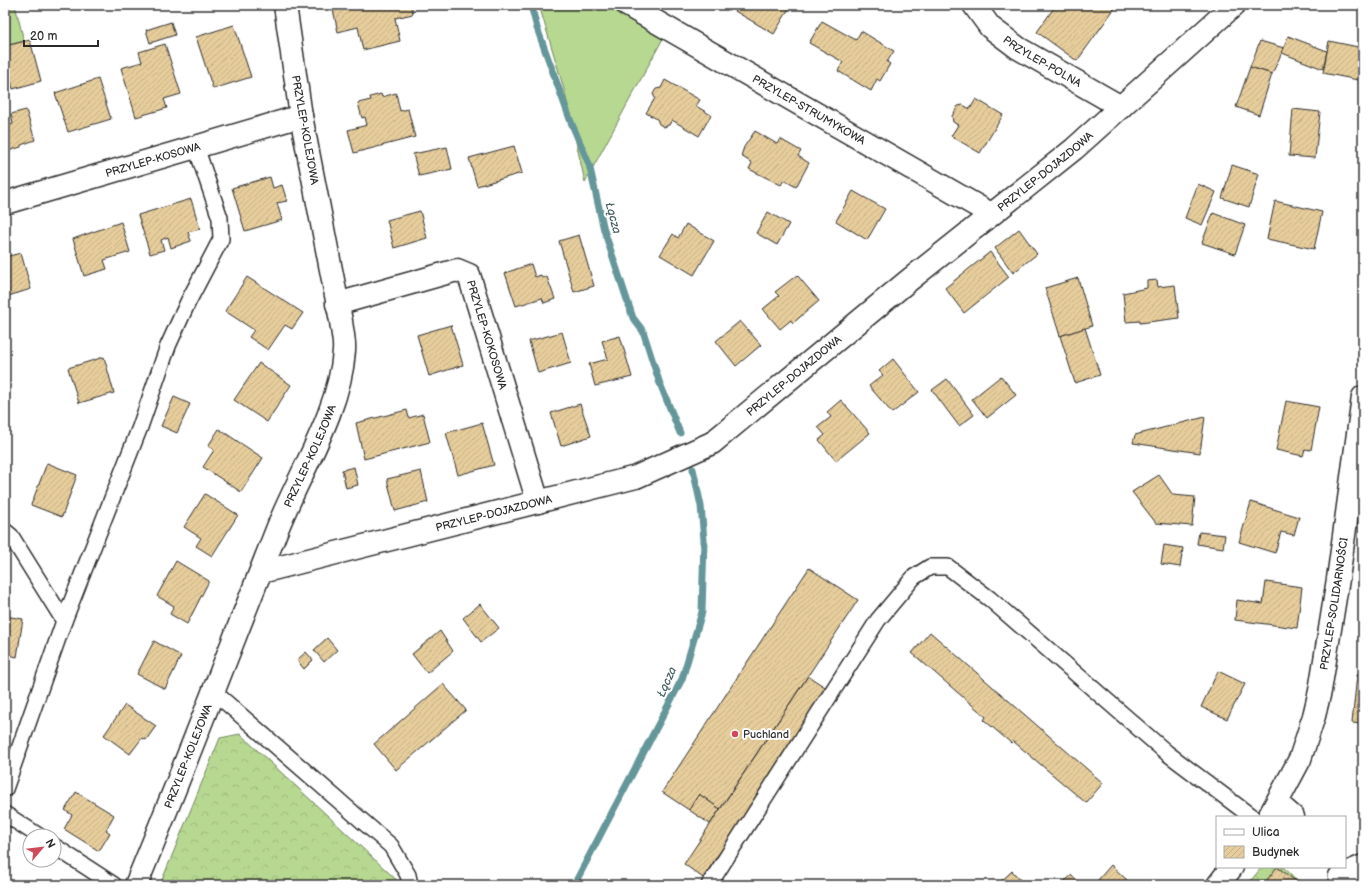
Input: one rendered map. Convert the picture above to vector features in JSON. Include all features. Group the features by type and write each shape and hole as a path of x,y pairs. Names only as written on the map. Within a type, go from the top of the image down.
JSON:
{"street":[{"name":"PRZYLEP-KOLEJOWA","path":"136,885 214,692 279,525 317,440 340,382 345,350 301,116 285,5"},
{"name":"PRZYLEP-STRUMYKOWA","path":"627,5 991,214"},
{"name":"PRZYLEP-POLNA","path":"974,5 990,27 1018,48 1121,107"},
{"name":"PRZYLEP-DOJAZDOWA","path":"261,572 636,477 712,442 908,281 1074,149 1234,5"},
{"name":"PRZYLEP-KOSOWA","path":"5,203 301,116"},
{"name":"PRZYLEP-KOKOSOWA","path":"337,304 457,270 469,275 538,502"},
{"name":"PRZYLEP-SOLIDARNOŚCI","path":"1280,812 1300,759 1314,716 1320,691 1338,579 1363,397"},
{"path":"1339,876 1363,866"},
{"path":"1218,885 1231,868"}],"lane":[{"path":"5,789 64,621 140,427 168,346 188,302 221,239 220,218 196,147"},
{"path":"5,532 10,536 64,621"},
{"path":"709,885 878,620 914,577 930,567 948,567 990,599 1167,753 1251,816"},
{"path":"214,692 391,846 408,876 410,885"},
{"path":"5,814 27,828"},
{"path":"62,851 114,885"}],"green space":[{"path":"5,5 15,5 24,41 5,46"},
{"path":"539,5 626,5 666,33 585,182 564,89"},
{"path":"240,734 402,885 160,885 220,738"},
{"path":"1261,868 1284,868 1303,885 1247,885"}],"building":[{"path":"332,5 411,5 413,14 395,18 400,41 363,50 358,27 338,32"},
{"path":"736,5 791,5 774,34 733,10"},
{"path":"1056,5 1117,5 1077,61 1037,32"},
{"path":"822,21 856,40 861,31 894,51 887,62 890,64 880,81 877,79 871,91 838,71 843,62 809,43"},
{"path":"171,22 175,35 150,43 146,30"},
{"path":"234,25 251,77 213,89 196,37"},
{"path":"1288,36 1327,51 1323,69 1282,53"},
{"path":"30,40 41,81 13,89 5,59 5,46"},
{"path":"1260,41 1284,48 1272,74 1250,67"},
{"path":"1329,41 1363,48 1363,81 1323,73"},
{"path":"165,44 181,94 164,99 167,108 136,117 121,68 142,62 139,52"},
{"path":"1250,67 1272,74 1259,115 1236,107"},
{"path":"98,79 111,119 68,132 55,93"},
{"path":"665,80 700,100 696,106 711,115 699,136 672,120 669,125 664,127 659,124 657,119 646,113 655,98 653,94 656,89 661,88"},
{"path":"396,93 400,111 408,109 415,137 354,153 348,130 367,125 365,117 362,118 358,103 371,100 370,97 381,94 382,97"},
{"path":"976,99 1003,115 980,153 951,136 958,125 953,122 952,116 958,106 963,105 970,109"},
{"path":"1293,109 1320,112 1315,158 1289,156"},
{"path":"26,110 35,140 21,145 21,147 5,152 5,126 13,124 11,114"},
{"path":"755,131 777,144 780,139 801,151 798,156 809,163 796,187 784,180 781,185 749,169 752,163 741,156 744,147"},
{"path":"514,146 522,173 477,186 469,158"},
{"path":"447,147 452,169 419,176 413,154"},
{"path":"1232,165 1259,174 1249,207 1222,198"},
{"path":"270,177 273,188 282,185 287,201 277,203 282,220 245,231 232,188"},
{"path":"1198,184 1216,192 1202,225 1185,218"},
{"path":"853,191 885,209 867,240 836,221"},
{"path":"191,199 200,229 188,232 191,241 171,248 168,237 161,240 164,250 150,254 138,215"},
{"path":"1275,201 1322,212 1314,249 1267,239"},
{"path":"420,211 427,238 394,248 387,220"},
{"path":"768,212 789,224 777,245 756,233"},
{"path":"1213,213 1245,225 1235,254 1202,243"},
{"path":"121,222 130,252 104,260 107,269 84,276 73,239"},
{"path":"686,224 714,241 694,275 660,255 673,234 678,238"},
{"path":"1019,229 1037,254 1013,273 995,248"},
{"path":"579,235 594,286 574,292 559,241"},
{"path":"990,252 1009,277 964,313 945,288"},
{"path":"21,253 31,289 5,297 5,257"},
{"path":"531,264 535,277 541,275 542,278 547,277 555,299 544,303 542,298 516,306 505,273"},
{"path":"797,275 819,301 793,323 791,320 780,329 763,309 779,296 775,292"},
{"path":"247,277 303,313 292,329 285,325 268,350 249,337 254,330 225,311"},
{"path":"1078,278 1092,326 1060,336 1045,288"},
{"path":"1157,280 1158,287 1175,285 1179,318 1140,323 1140,321 1126,322 1123,293 1147,288 1147,281"},
{"path":"740,321 761,345 736,366 716,341"},
{"path":"451,325 463,365 429,376 417,335"},
{"path":"1085,328 1100,375 1075,383 1060,336"},
{"path":"562,332 571,363 538,373 529,341"},
{"path":"620,336 632,377 595,386 589,364 608,359 602,341"},
{"path":"104,357 114,393 79,403 68,368"},
{"path":"893,359 919,392 892,413 869,386 883,375 879,371"},
{"path":"259,363 291,385 267,422 234,400"},
{"path":"1001,376 1016,395 987,418 972,399"},
{"path":"947,379 974,415 959,426 932,390"},
{"path":"174,397 190,404 177,433 161,426"},
{"path":"841,400 870,433 836,461 819,440 825,435 818,427 831,417 827,412"},
{"path":"1286,401 1319,407 1311,450 1305,449 1303,456 1276,450"},
{"path":"580,404 591,436 561,446 551,413"},
{"path":"407,410 409,418 423,414 430,442 364,459 356,423"},
{"path":"1205,417 1200,453 1133,443 1135,435"},
{"path":"482,423 494,465 458,475 446,433"},
{"path":"219,429 263,458 241,492 203,467 214,450 208,446"},
{"path":"47,463 77,475 62,517 31,505"},
{"path":"354,467 358,485 346,488 342,470"},
{"path":"421,471 428,502 395,511 387,479"},
{"path":"1159,475 1173,495 1195,497 1192,526 1156,523 1132,492"},
{"path":"205,494 238,515 212,556 196,546 201,538 184,527"},
{"path":"1251,502 1299,517 1294,535 1281,532 1275,553 1239,542"},
{"path":"1199,532 1225,535 1223,548 1197,544"},
{"path":"1164,545 1183,548 1180,567 1161,564"},
{"path":"176,561 209,581 187,624 170,614 174,606 157,596"},
{"name":"Puchland","path":"809,568 858,600 720,809 699,794 689,810 662,792"},
{"path":"1266,582 1302,587 1297,628 1235,620 1237,600 1263,604"},
{"path":"480,604 499,628 481,642 463,618"},
{"path":"5,616 23,619 17,657 5,654"},
{"path":"440,631 453,651 427,673 412,654"},
{"path":"930,632 1103,783 1086,803 1013,741 1011,743 984,720 986,717 912,653"},
{"path":"327,638 337,650 324,662 314,650"},
{"path":"154,641 181,656 165,689 137,674"},
{"path":"306,652 313,660 304,669 297,660"},
{"path":"1218,671 1245,684 1227,719 1201,707"},
{"path":"1357,675 1363,676 1363,724 1352,723"},
{"path":"808,676 828,689 703,878 684,864"},
{"path":"443,684 466,710 396,770 374,744"},
{"path":"125,705 156,726 146,740 142,738 130,754 104,735"},
{"path":"76,792 114,815 106,830 110,833 99,851 64,829 72,815 65,810"},
{"path":"699,794 720,809 710,824 689,810"},
{"path":"1111,865 1127,880 1122,885 1104,885 1098,880"},
{"path":"1276,868 1300,884 1263,885"},
{"path":"1012,871 1025,885 997,885"},
{"path":"1072,875 1081,885 1060,885"}],"waterway":[{"name":"Łącza","path":"531,5 537,28 571,122 589,164 604,230 633,318 643,331 659,381 680,433"},
{"name":"Łącza","path":"574,885 682,679 702,612 704,540 701,506 693,469"}],"place":[{"name":"Puchland","path":"735,734"}]}
